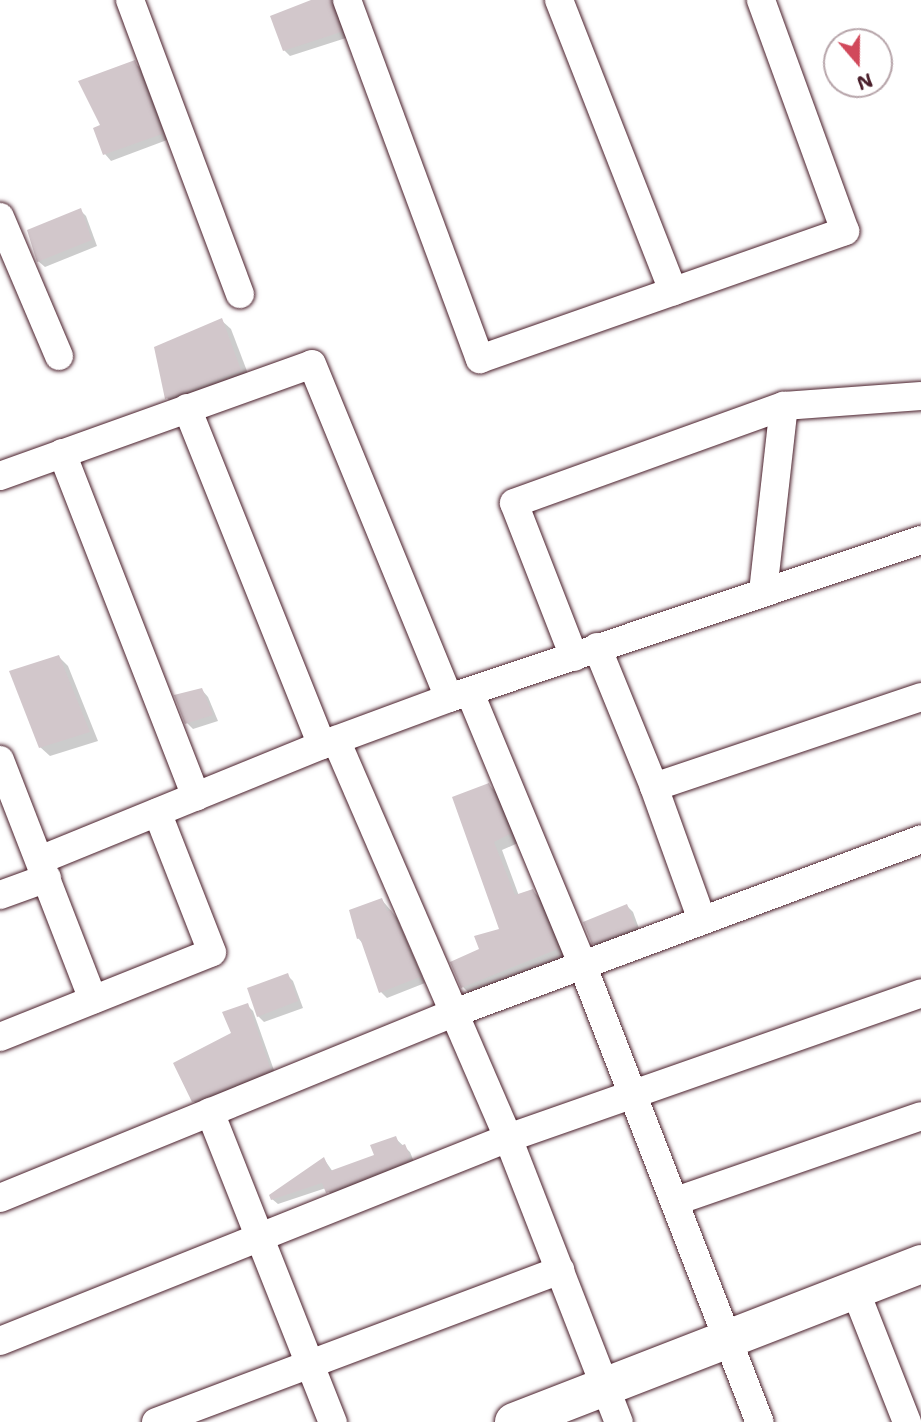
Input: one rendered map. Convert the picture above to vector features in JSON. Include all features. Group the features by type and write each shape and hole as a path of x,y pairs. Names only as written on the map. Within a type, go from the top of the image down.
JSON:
{"street":[{"path":"130,0 240,294"},
{"path":"347,0 480,359 845,230 761,0"},
{"path":"559,0 673,291"},
{"path":"0,217 58,356"},
{"path":"0,476 312,364 582,964 760,1422"},
{"path":"702,920 654,787 585,652 514,503 784,407 921,396"},
{"path":"763,592 784,407"},
{"path":"187,408 329,742 454,1013 508,1138 619,1422"},
{"path":"62,453 195,797"},
{"path":"0,895 43,869 157,812 329,742 585,652 921,540"},
{"path":"654,787 921,697"},
{"path":"0,760 93,1000"},
{"path":"0,1037 212,952 157,812"},
{"path":"0,1198 454,1013 921,839"},
{"path":"0,1341 261,1239 508,1138 921,993"},
{"path":"210,1112 333,1422"},
{"path":"676,1201 921,1116"},
{"path":"514,1422 921,1264"},
{"path":"156,1422 560,1270"},
{"path":"855,1290 907,1422"}],"building":[{"path":"311,0 331,0 341,32 283,51 270,16"},
{"path":"135,60 162,134 103,155 93,128 100,125 78,81"},
{"path":"81,208 92,240 37,262 27,230"},
{"path":"222,318 241,370 165,399 154,347"},
{"path":"59,655 90,732 39,748 9,671"},
{"path":"202,688 213,715 185,724 174,695"},
{"path":"489,783 510,834 494,842 515,895 533,889 558,949 461,988 450,962 479,949 474,936 499,929 452,797"},
{"path":"382,898 387,911 391,910 420,977 379,993 360,938 357,939 349,910"},
{"path":"627,904 636,927 592,944 583,922"},
{"path":"288,973 298,1001 257,1017 247,988"},
{"path":"248,1003 271,1070 192,1102 173,1063 231,1033 222,1012"},
{"path":"396,1136 400,1146 405,1144 410,1156 407,1161 326,1193 322,1183 271,1200 269,1195 324,1157 330,1171 374,1155 370,1145"}]}
